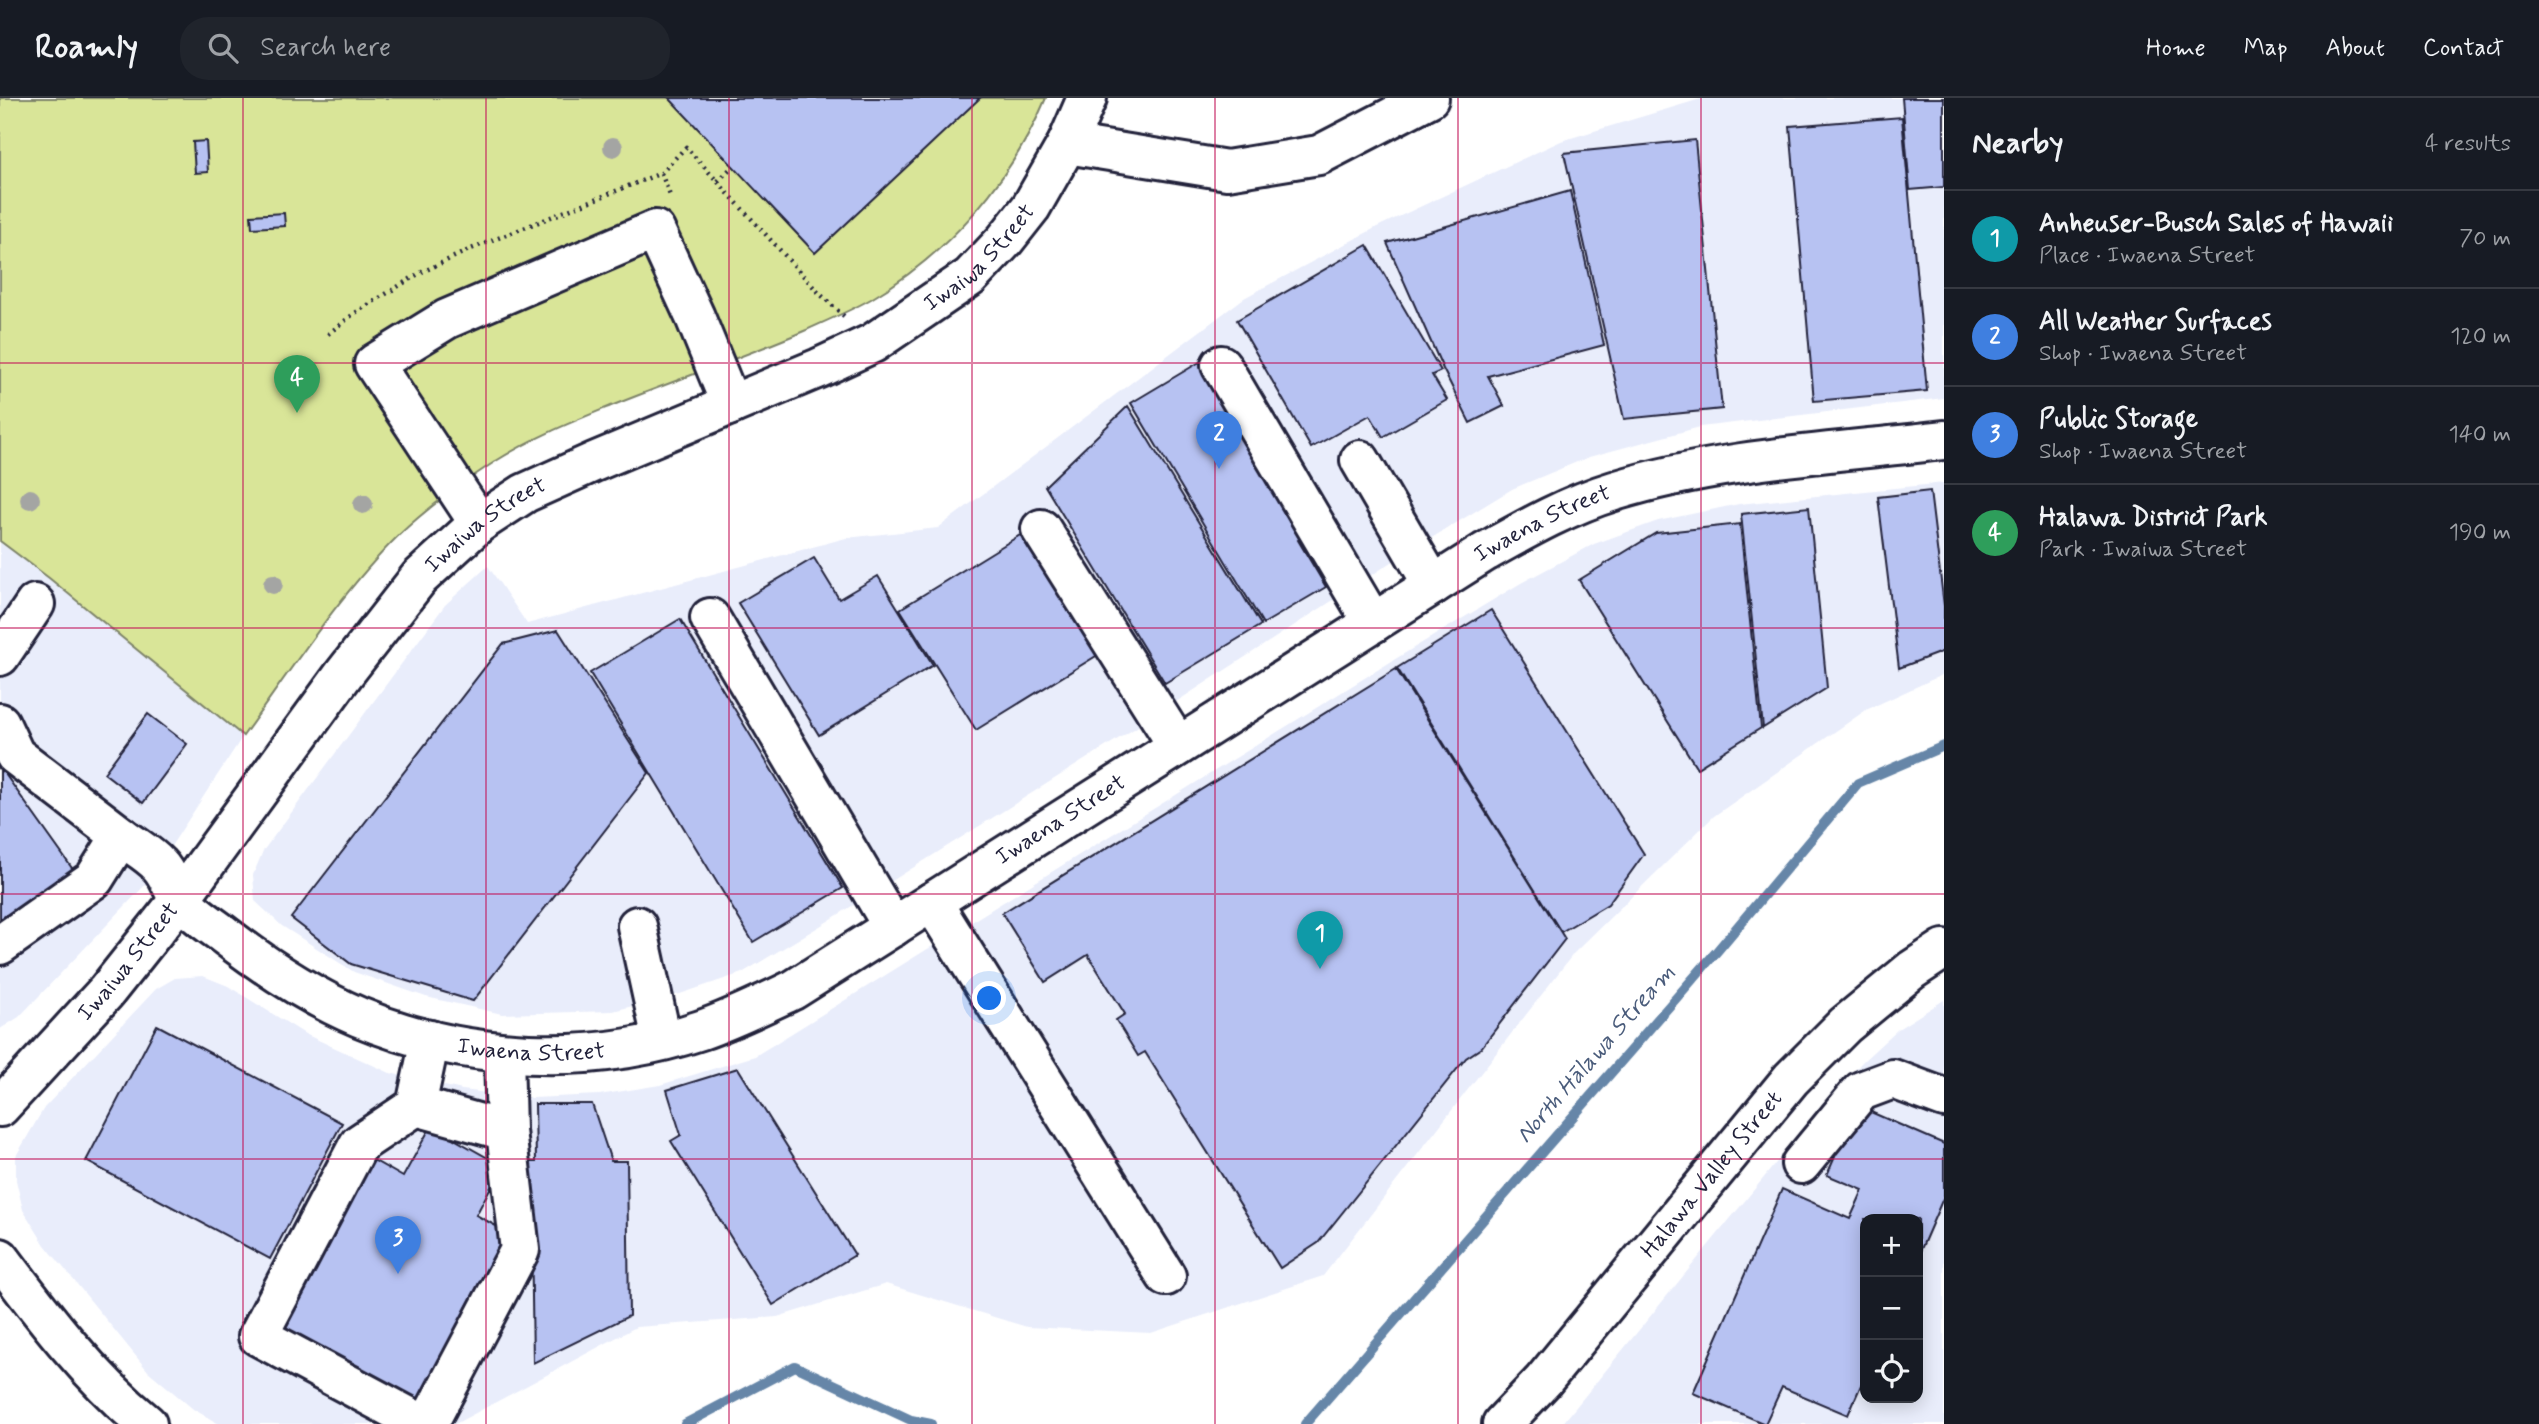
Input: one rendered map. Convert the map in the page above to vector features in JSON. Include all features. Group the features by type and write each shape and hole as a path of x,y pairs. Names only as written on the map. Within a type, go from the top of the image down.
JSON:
{"street":[{"name":"Iwaiwa Street","path":"0,1107 16,1073 106,992 180,899 344,674 419,578 479,523 525,493 873,343 970,277 1031,207 1067,144 1087,98"},
{"path":"1067,144 1227,170 1319,155 1429,98"},
{"path":"479,523 374,364 447,319 654,230 695,317 731,405"},
{"path":"1221,365 1373,623"},
{"name":"Iwaena Street","path":"0,723 15,755 160,866 180,899 226,936 285,977 358,1016 430,1040 504,1053 567,1054 620,1048 698,1031 793,990 1433,585 1542,520 1612,491 1703,468 1944,440"},
{"path":"1360,460 1433,585"},
{"path":"1041,528 1178,747"},
{"path":"0,656 35,604"},
{"path":"710,618 893,927"},
{"path":"0,945 94,879 121,836"},
{"path":"932,902 1166,1276"},
{"path":"637,926 662,1040"},
{"name":"Halawa Valley Street","path":"1502,1424 1543,1381 1791,1079 1866,1007 1944,948"},
{"path":"422,1424 258,1336 359,1144 416,1106 430,1040"},
{"path":"428,1424 520,1251 506,1131 504,1053"},
{"path":"1801,1164 1861,1091 1893,1079 1944,1097"},
{"path":"416,1106 506,1131"},
{"path":"0,1258 61,1338 114,1397 147,1424"}],"path":[{"path":"718,181 733,166"}],"shaded area":[{"path":"1704,98 1944,98 1944,398 1700,427 1589,457 1512,489 1392,562 1145,722 825,923 742,973 680,994 613,1011 502,1014 426,997 354,972 282,926 255,901 253,875 263,851 445,605 488,566 527,624 846,538 938,528 1244,298 1379,226 1561,141"},
{"path":"1944,483 1944,674 1866,710 1714,816 1574,953 1323,1276 1151,1333 1027,1327 886,1284 777,1317 636,1327 455,1424 219,1424 193,1409 148,1371 45,1245 23,1210 16,1180 16,1156 44,1108 156,989 175,978 203,976 228,986 305,1034 390,1073 462,1090 532,1098 599,1095 660,1085 755,1056 1392,661 1521,583 1594,544 1658,521 1739,504"},
{"path":"0,541 243,736 147,883 19,1017 0,1029"},
{"path":"1944,1000 1944,1424 1562,1424 1816,1114 1862,1062 1898,1029"}],"green space":[{"path":"0,98 1046,98 1032,129 996,186 951,237 899,281 863,303 804,331 567,424 496,461 433,505 399,535 357,581 243,736 0,541"}],"building":[{"path":"669,98 980,98 815,253"},
{"path":"1902,98 1944,98 1944,187 1910,190"},
{"path":"1902,117 1927,391 1814,401 1790,126"},
{"path":"1695,140 1722,409 1624,419 1564,153"},
{"path":"206,141 208,172 195,173 193,142"},
{"path":"1570,191 1604,345 1488,376 1504,406 1470,423 1387,243"},
{"path":"284,213 285,226 252,228 251,215"},
{"path":"1367,245 1441,371 1432,375 1447,400 1383,437 1370,415 1311,448 1237,320"},
{"path":"1203,360 1306,535 1298,540 1326,587 1263,624 1131,403"},
{"path":"1128,406 1261,625 1165,683 1045,486"},
{"path":"1930,491 1944,606 1944,651 1899,668 1878,497"},
{"path":"1809,507 1827,688 1763,728 1741,514"},
{"path":"1740,524 1761,728 1697,768 1579,580 1656,533"},
{"path":"1025,532 1101,653 976,730 900,609"},
{"path":"814,558 839,599 878,576 933,665 819,735 738,603"},
{"path":"1491,610 1644,854 1608,904 1561,932 1397,668"},
{"path":"680,619 843,888 753,942 590,673"},
{"path":"558,630 649,773 473,1001 351,964 291,918 503,644"},
{"path":"1396,669 1565,939 1481,1048 1466,1058 1318,1243 1280,1268 1145,1052 1138,1056 1116,1020 1125,1014 1088,955 1045,982 1002,913"},
{"path":"148,714 187,744 143,803 104,773"},
{"path":"0,767 79,878 0,934"},
{"path":"157,1025 342,1123 270,1259 86,1161"},
{"path":"738,1068 855,1255 773,1305 671,1141 681,1135 667,1090"},
{"path":"535,1104 592,1104 611,1161 627,1161 629,1316 533,1363 530,1162 536,1162"},
{"path":"1857,1106 1944,1144 1944,1196 1923,1244 1923,1214 1860,1214 1860,1387 1848,1415 1782,1387 1765,1424 1693,1393 1782,1189 1850,1219 1863,1190 1827,1175"},
{"path":"431,1126 502,1166 476,1215 507,1232 466,1308 473,1312 424,1404 282,1327 366,1156 403,1177"}],"waterway":[{"name":"North Hālawa Stream","path":"1305,1424 1718,950 1858,783 1944,746"},
{"name":"North Hālawa Stream","path":"685,1424 795,1366 911,1420 931,1424"}],"place":[{"name":"Halawa District Park","path":"297,413"},
{"name":"All Weather Surfaces","path":"1219,469"},
{"name":"Anheuser-Busch Sales of Hawaii","path":"1320,969"},
{"name":"Public Storage","path":"398,1274"}]}
